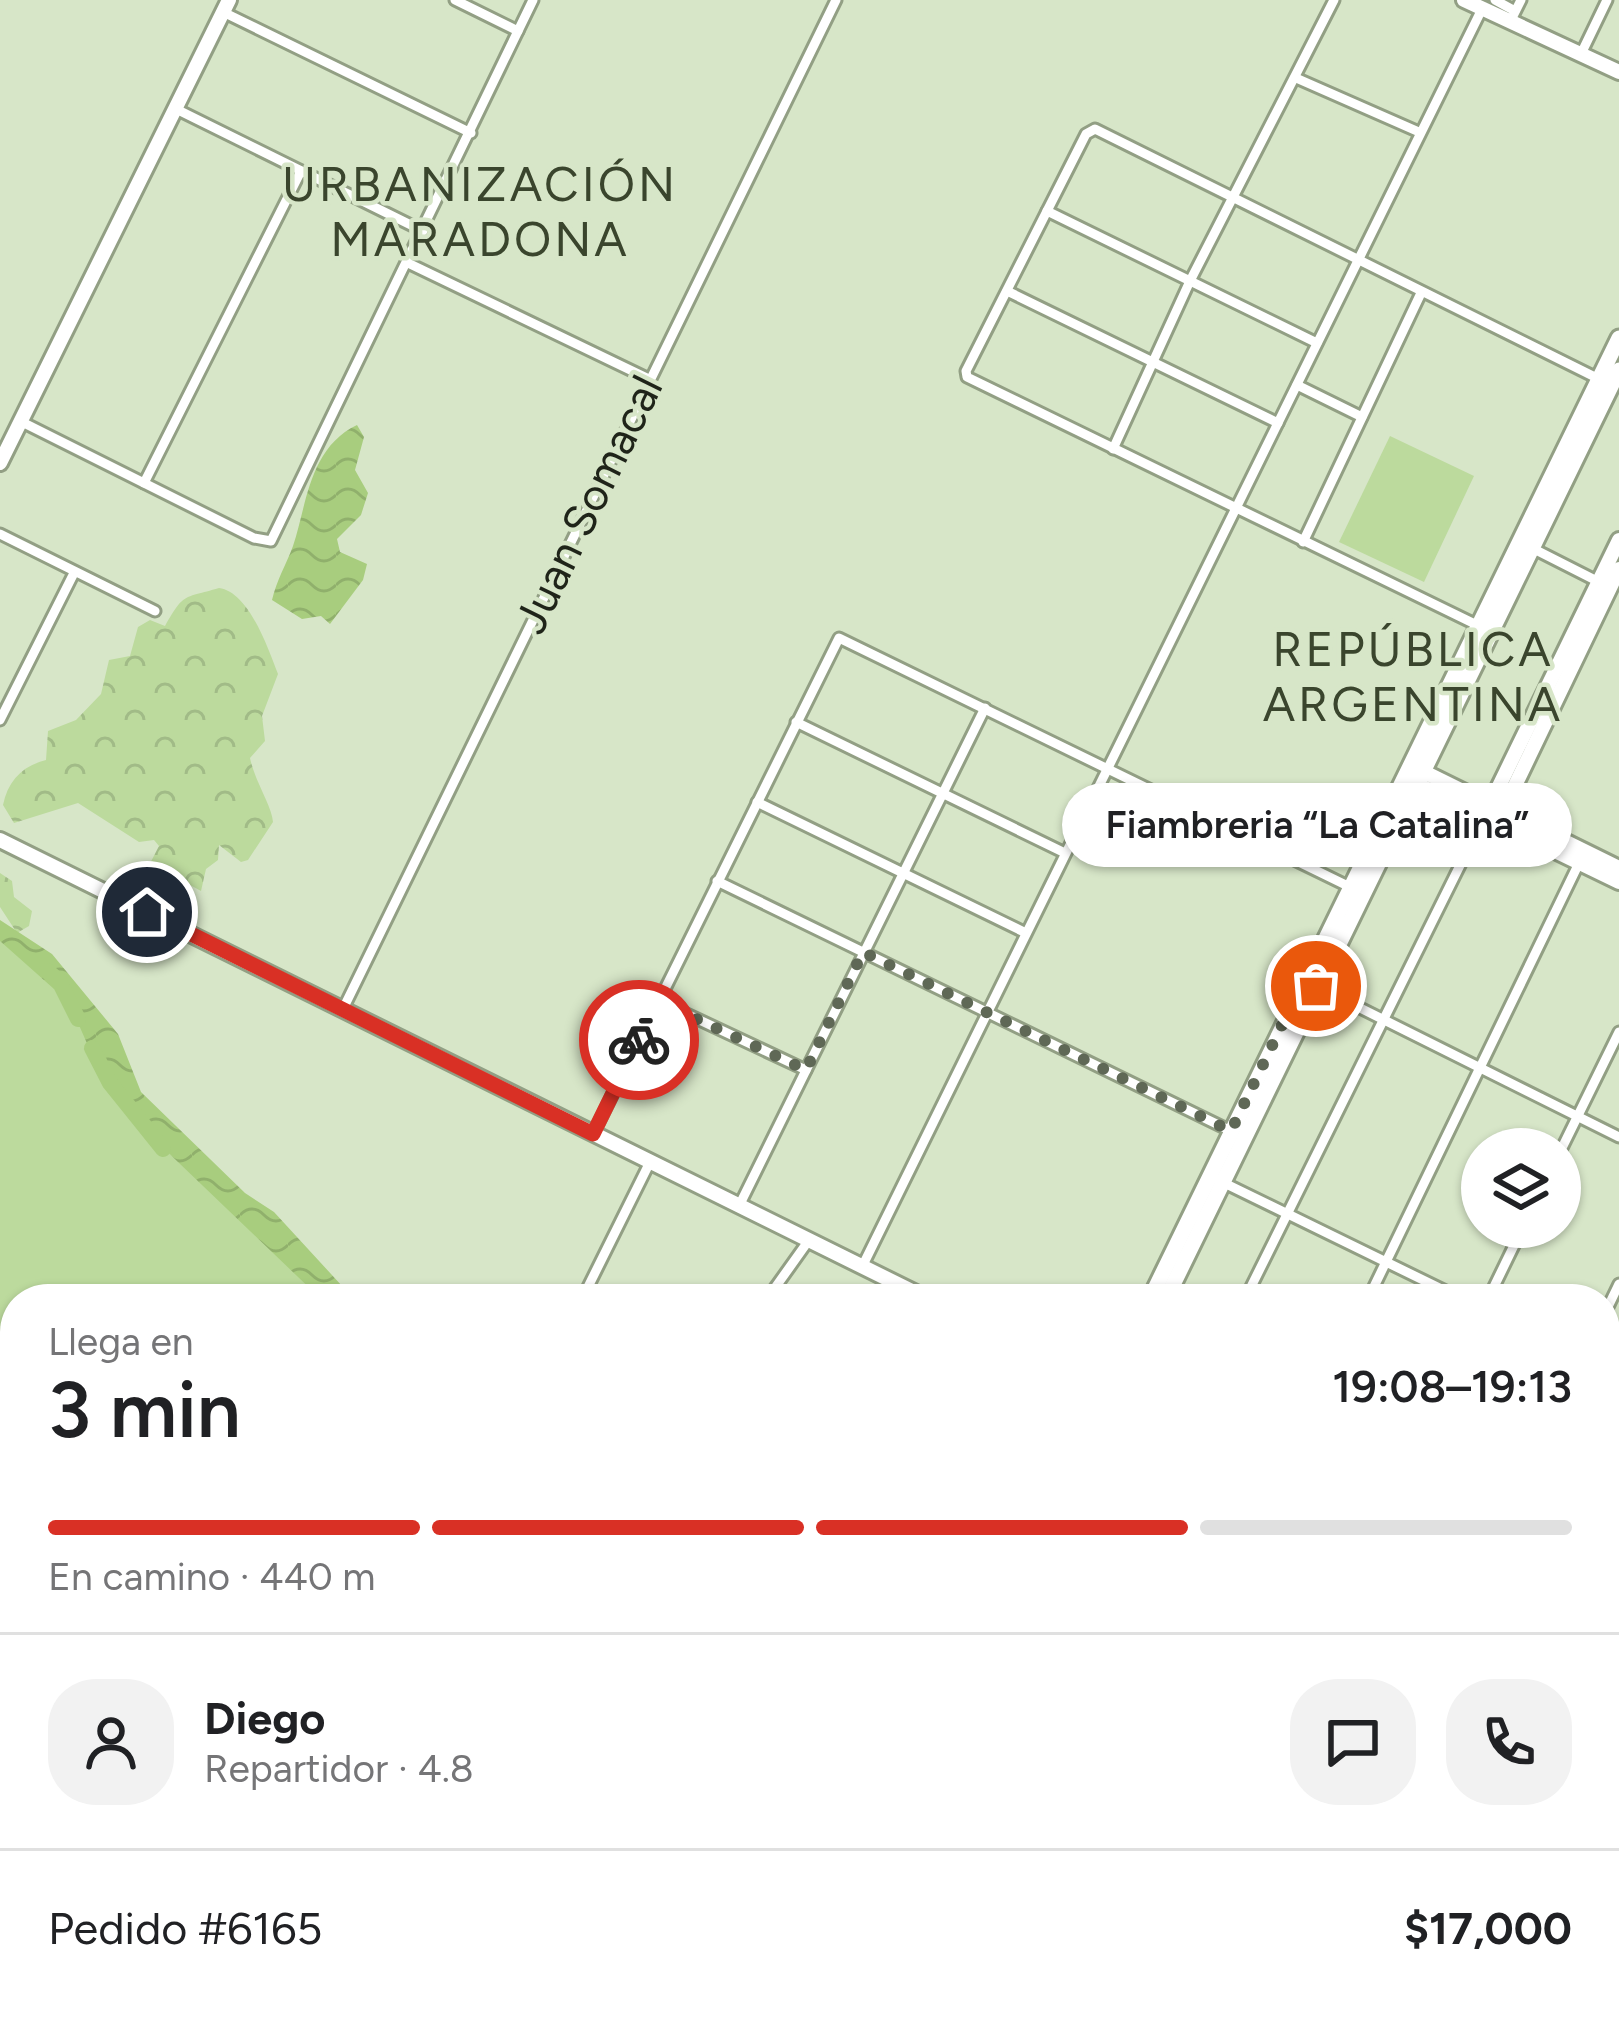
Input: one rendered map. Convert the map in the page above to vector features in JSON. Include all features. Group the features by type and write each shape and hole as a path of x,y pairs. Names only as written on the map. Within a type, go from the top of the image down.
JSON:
{"main road":[{"path":"1464,0 1488,5 1619,72"},
{"path":"0,463 226,6"},
{"path":"1158,1284 1216,1179 1525,544 1619,338"},
{"path":"1413,774 1477,625 1619,370"},
{"path":"1493,814 1605,584 1619,540"},
{"path":"1605,584 1619,568"},
{"path":"1413,774 1582,857 1619,882"},
{"path":"0,840 897,1284"},
{"path":"1582,857 1619,868"},
{"path":"1172,1284 1231,1131 1310,984"}],"street":[{"path":"455,0 518,31"},
{"path":"20,421 254,538 271,541 410,264 533,0"},
{"name":"Juan Somacal","path":"343,1009 836,0"},
{"path":"1113,449 1190,281 1334,0"},
{"path":"1513,17 1521,0"},
{"path":"1581,54 1607,0"},
{"path":"862,1267 1418,132 1488,5"},
{"path":"226,6 471,134"},
{"path":"1296,78 1418,132"},
{"path":"174,108 422,231"},
{"path":"1477,625 967,377 1007,291 1086,134 1095,129 1599,379"},
{"path":"144,483 301,171"},
{"path":"1047,211 1317,343"},
{"path":"410,264 649,379"},
{"path":"1007,291 1279,423"},
{"path":"1303,542 1421,293"},
{"path":"1297,385 1362,417"},
{"path":"0,534 155,611"},
{"path":"1525,544 1605,584"},
{"path":"0,720 74,573"},
{"path":"593,1134 839,638 1355,890"},
{"path":"739,1206 985,708"},
{"path":"796,722 1065,853"},
{"path":"757,802 1026,934"},
{"path":"1252,1284 1382,1021 1493,814"},
{"path":"1375,1284 1582,857"},
{"path":"717,881 1231,1131"},
{"path":"1310,984 1619,1137"},
{"path":"658,1001 806,1070"},
{"path":"1572,1128 1619,1032"},
{"path":"589,1284 650,1162"},
{"path":"1216,1179 1431,1284"},
{"path":"778,1284 809,1240"},
{"path":"1494,1284 1512,1248"}],"green space":[{"path":"1390,436 1474,476 1424,582 1339,542"},
{"path":"219,588 248,610 278,674 262,716 265,741 250,758 273,822 248,860 241,862 219,845 218,860 206,869 201,891 170,874 186,908 180,911 120,886 119,879 143,877 159,846 154,840 139,842 78,803 14,823 3,805 17,776 46,760 48,731 76,720 101,694 109,660 130,656 138,627 150,620 165,626 186,598"},
{"path":"0,873 12,881 14,897 32,911 29,926 17,933 0,907"},
{"path":"0,932 59,981 110,1083 161,1146 313,1284 0,1284"}],"water":[{"path":"357,425 364,437 355,470 368,493 361,515 337,539 340,552 367,564 363,580 330,624 321,616 302,619 272,600 274,592 319,462 341,435"},
{"path":"0,920 52,954 118,1034 141,1092 245,1193 274,1212 340,1284 305,1284 155,1140 93,1057 60,982 54,989 0,941"}],"waterway":[{"path":"47,971 59,981 78,1019"},
{"path":"92,1048 110,1083 163,1149"}],"way so far":[{"path":"639,1040 658,1001 806,1070 863,952 1231,1131 1303,981 1316,986"}],"place":[{"name":"Fiambreria “La Catalina”","path":"1316,986"}],"district":[{"name":"URBANIZACIÓN MARADONA","path":"480,212"},
{"name":"REPÚBLICA ARGENTINA","path":"1413,676"}],"route":[{"path":"147,912 593,1134 639,1040"}]}
